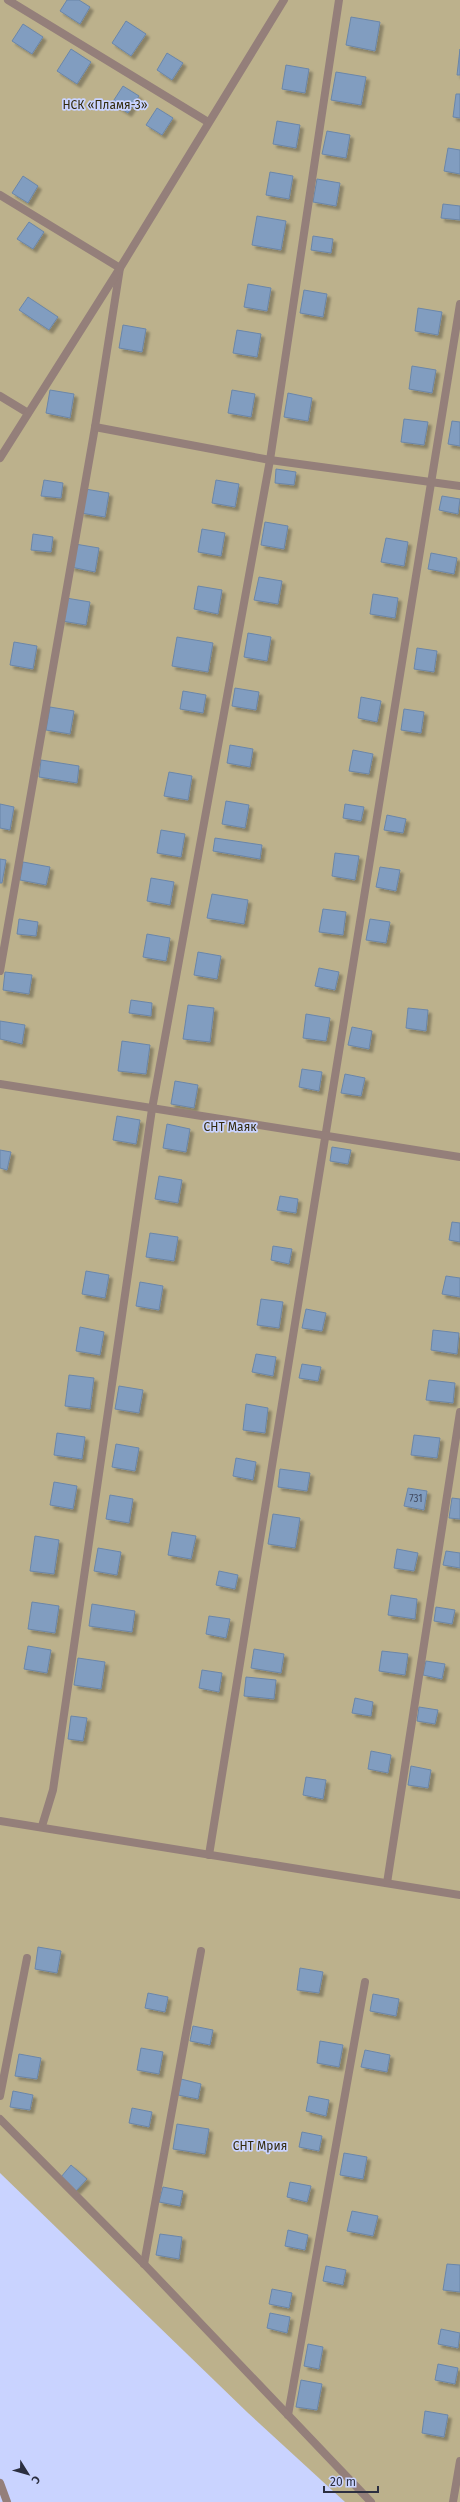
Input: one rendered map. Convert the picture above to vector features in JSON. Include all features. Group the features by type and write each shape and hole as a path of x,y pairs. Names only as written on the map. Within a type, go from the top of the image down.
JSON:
{"street":[{"path":"8,0 208,122"},
{"path":"0,458 120,268 284,0"},
{"path":"42,1826 54,1790 152,1109 270,460 339,0"},
{"path":"0,195 120,268"},
{"path":"0,971 95,427 120,268"},
{"path":"209,1856 324,1136 460,304"},
{"path":"0,396 28,413"},
{"path":"95,427 270,460 460,486"},
{"path":"0,1084 460,1157"},
{"path":"387,1883 460,1412"},
{"path":"0,1821 42,1826 209,1856 460,1894"},
{"path":"144,2264 201,1951"},
{"path":"0,2096 27,1958"},
{"path":"288,2415 365,1982"},
{"path":"0,2119 144,2264 371,2502"},
{"path":"453,2502 460,2461"},
{"path":"0,2483 7,2502"}],"green space":[{"name":"СНТ Маяк","path":"0,0 460,0 460,2502 345,2502 247,2412 0,2173"}],"building":[{"path":"67,0 79,0 90,7 80,24 60,11"},
{"path":"351,17 380,22 375,51 346,45"},
{"path":"126,21 146,34 131,56 112,43"},
{"path":"23,24 43,37 32,54 12,41"},
{"path":"71,49 91,62 77,84 57,71"},
{"path":"460,49 460,75 457,75"},
{"path":"167,53 183,63 172,80 157,70"},
{"path":"286,65 309,69 305,93 282,89"},
{"path":"336,72 366,77 361,105 331,100"},
{"path":"123,86 139,96 128,113 112,103"},
{"path":"456,94 460,94 460,118 453,117"},
{"path":"157,108 173,118 162,135 146,125"},
{"path":"277,121 300,125 296,148 273,144"},
{"path":"327,131 350,135 346,158 322,154"},
{"path":"448,148 460,150 460,174 444,171"},
{"path":"270,172 293,176 289,199 266,195"},
{"path":"23,176 38,186 28,203 12,193"},
{"path":"317,179 340,183 336,206 313,202"},
{"path":"443,204 460,206 460,220 441,218"},
{"path":"257,216 286,221 281,250 252,245"},
{"path":"29,222 44,232 33,249 17,239"},
{"path":"313,236 333,239 331,253 311,250"},
{"path":"248,284 271,288 267,311 244,307"},
{"path":"304,290 327,294 323,317 300,313"},
{"path":"28,297 58,317 49,330 19,310"},
{"path":"418,308 442,312 438,335 415,331"},
{"path":"123,325 146,329 142,352 119,348"},
{"path":"237,330 261,334 257,357 233,353"},
{"path":"412,366 436,370 432,393 409,389"},
{"path":"50,390 74,394 70,418 46,413"},
{"path":"232,390 255,394 251,417 228,413"},
{"path":"288,393 312,398 308,421 284,417"},
{"path":"404,419 428,422 424,445 401,442"},
{"path":"452,421 460,422 460,446 448,444"},
{"path":"276,469 296,472 294,485 275,483"},
{"path":"44,480 63,483 61,498 41,496"},
{"path":"216,480 239,484 235,507 212,503"},
{"path":"85,489 109,493 105,517 81,513"},
{"path":"442,496 460,499 458,514 439,510"},
{"path":"265,522 288,526 284,549 261,545"},
{"path":"202,529 225,533 221,556 198,552"},
{"path":"33,534 53,537 51,552 31,550"},
{"path":"386,538 408,542 404,566 381,562"},
{"path":"75,544 99,548 95,572 71,567"},
{"path":"431,553 457,558 454,574 428,569"},
{"path":"259,577 282,581 278,604 254,600"},
{"path":"198,586 222,590 218,614 194,609"},
{"path":"373,594 398,598 395,618 370,614"},
{"path":"66,598 90,602 86,625 62,621"},
{"path":"248,633 271,637 267,661 244,657"},
{"path":"177,637 213,643 208,672 172,666"},
{"path":"14,642 37,646 33,669 10,665"},
{"path":"417,648 437,651 434,672 414,669"},
{"path":"235,688 259,692 256,710 232,706"},
{"path":"183,691 206,695 203,713 180,709"},
{"path":"361,697 381,701 377,722 358,718"},
{"path":"50,707 74,711 70,734 46,730"},
{"path":"404,709 424,712 421,733 401,730"},
{"path":"230,745 253,749 250,767 227,763"},
{"path":"353,750 373,754 369,774 349,771"},
{"path":"41,760 79,766 77,783 39,777"},
{"path":"169,772 192,776 188,800 164,796"},
{"path":"226,801 249,805 245,828 222,824"},
{"path":"0,804 14,807 10,830 0,828"},
{"path":"345,804 364,807 361,821 343,818"},
{"path":"387,815 406,819 403,833 384,830"},
{"path":"161,830 185,834 181,857 157,853"},
{"path":"215,838 262,845 260,859 213,851"},
{"path":"335,853 359,856 355,880 332,876"},
{"path":"0,859 6,860 2,883 0,883"},
{"path":"23,862 50,867 46,885 20,880"},
{"path":"380,867 400,870 396,891 376,887"},
{"path":"151,878 174,882 170,905 147,901"},
{"path":"212,894 248,900 244,924 207,918"},
{"path":"323,909 346,912 343,935 319,932"},
{"path":"19,919 38,922 36,936 17,934"},
{"path":"370,919 390,922 386,943 366,940"},
{"path":"147,934 170,938 166,961 143,957"},
{"path":"198,952 221,956 217,979 194,975"},
{"path":"319,968 339,972 335,990 315,986"},
{"path":"5,972 32,975 29,994 3,990"},
{"path":"131,1000 152,1003 151,1016 129,1013"},
{"path":"188,1005 214,1008 210,1042 183,1039"},
{"path":"408,1008 428,1010 426,1031 406,1028"},
{"path":"306,1014 330,1018 326,1041 303,1038"},
{"path":"0,1021 25,1025 22,1044 0,1039"},
{"path":"352,1027 372,1031 369,1049 348,1045"},
{"path":"122,1041 150,1045 146,1074 118,1071"},
{"path":"302,1069 322,1072 319,1091 299,1087"},
{"path":"345,1074 365,1078 361,1096 341,1093"},
{"path":"175,1081 198,1085 194,1108 171,1104"},
{"path":"117,1116 140,1120 136,1144 113,1140"},
{"path":"167,1124 190,1129 186,1152 163,1148"},
{"path":"332,1147 351,1150 348,1164 330,1161"},
{"path":"0,1150 11,1152 7,1170 0,1168"},
{"path":"159,1176 182,1180 178,1203 155,1199"},
{"path":"280,1196 298,1199 296,1213 277,1210"},
{"path":"452,1222 460,1223 460,1242 449,1240"},
{"path":"150,1233 178,1237 174,1261 146,1257"},
{"path":"273,1246 292,1249 289,1264 271,1260"},
{"path":"86,1271 109,1275 105,1298 82,1294"},
{"path":"446,1276 460,1278 460,1297 442,1294"},
{"path":"140,1282 163,1286 159,1310 136,1306"},
{"path":"261,1299 283,1302 279,1328 257,1325"},
{"path":"306,1309 326,1313 322,1331 302,1328"},
{"path":"80,1327 104,1332 100,1355 76,1351"},
{"path":"433,1330 459,1333 457,1354 431,1350"},
{"path":"256,1354 276,1357 273,1376 252,1372"},
{"path":"302,1364 321,1367 318,1381 299,1378"},
{"path":"69,1375 94,1378 90,1409 65,1406"},
{"path":"429,1380 455,1383 453,1403 426,1400"},
{"path":"119,1386 143,1390 139,1413 115,1409"},
{"path":"246,1404 268,1408 265,1433 243,1430"},
{"path":"57,1433 85,1437 82,1459 54,1455"},
{"path":"414,1435 440,1438 437,1458 411,1455"},
{"path":"116,1444 139,1448 135,1471 112,1467"},
{"path":"236,1458 256,1462 253,1480 233,1476"},
{"path":"280,1469 310,1473 307,1491 278,1487"},
{"path":"54,1482 77,1486 73,1509 50,1505"},
{"path":"408,1488 427,1491 424,1510 404,1506"},
{"path":"110,1495 133,1499 129,1523 106,1519"},
{"path":"452,1498 460,1499 460,1519 449,1518"},
{"path":"273,1514 300,1518 295,1548 268,1544"},
{"path":"172,1532 196,1536 191,1559 168,1555"},
{"path":"35,1536 59,1540 54,1574 30,1571"},
{"path":"98,1548 121,1552 117,1575 94,1571"},
{"path":"397,1549 418,1553 414,1571 394,1568"},
{"path":"446,1551 460,1553 460,1568 443,1565"},
{"path":"219,1571 238,1575 235,1589 216,1585"},
{"path":"391,1595 417,1599 415,1619 388,1615"},
{"path":"32,1602 59,1606 55,1633 28,1629"},
{"path":"92,1604 135,1611 132,1632 89,1626"},
{"path":"436,1607 455,1610 452,1624 434,1621"},
{"path":"209,1616 230,1619 226,1638 206,1634"},
{"path":"28,1646 51,1650 47,1673 24,1669"},
{"path":"254,1649 284,1654 281,1673 251,1668"},
{"path":"382,1651 408,1654 405,1675 379,1671"},
{"path":"78,1658 105,1662 101,1689 74,1685"},
{"path":"426,1661 445,1664 442,1679 423,1675"},
{"path":"202,1670 222,1673 219,1692 199,1688"},
{"path":"246,1677 276,1680 274,1699 244,1696"},
{"path":"355,1698 373,1702 371,1716 352,1713"},
{"path":"419,1707 438,1710 435,1724 417,1721"},
{"path":"71,1716 87,1718 83,1741 68,1739"},
{"path":"371,1751 391,1755 388,1773 368,1769"},
{"path":"411,1766 431,1770 428,1788 408,1785"},
{"path":"306,1777 326,1780 323,1799 303,1795"},
{"path":"38,1947 61,1951 57,1973 35,1969"},
{"path":"300,1968 323,1972 319,1993 297,1990"},
{"path":"148,1993 168,1997 165,2012 145,2008"},
{"path":"373,1994 399,1999 396,2016 370,2011"},
{"path":"193,2026 213,2030 210,2045 190,2041"},
{"path":"320,2041 343,2045 339,2067 317,2063"},
{"path":"141,2048 163,2052 159,2074 137,2070"},
{"path":"365,2050 390,2055 387,2072 361,2067"},
{"path":"19,2054 41,2058 37,2079 15,2076"},
{"path":"181,2079 201,2084 198,2099 178,2095"},
{"path":"13,2091 33,2095 30,2110 10,2107"},
{"path":"309,2096 329,2100 326,2116 306,2111"},
{"path":"132,2108 152,2112 149,2127 129,2123"},
{"path":"177,2124 209,2129 205,2154 173,2149"},
{"path":"302,2132 322,2136 319,2151 299,2147"},
{"path":"344,2153 367,2157 363,2179 340,2175"},
{"path":"71,2165 87,2179 76,2191 61,2177"},
{"path":"290,2182 311,2186 307,2202 287,2197"},
{"path":"163,2187 183,2191 180,2206 159,2202"},
{"path":"352,2211 378,2216 373,2236 347,2231"},
{"path":"288,2230 308,2235 305,2250 285,2246"},
{"path":"160,2234 182,2237 179,2259 156,2255"},
{"path":"447,2264 460,2265 460,2292 443,2290"},
{"path":"326,2266 346,2270 343,2285 323,2281"},
{"path":"272,2289 292,2293 289,2308 269,2304"},
{"path":"270,2313 290,2317 287,2333 267,2328"},
{"path":"441,2329 460,2333 458,2348 438,2344"},
{"path":"308,2344 323,2347 319,2369 304,2366"},
{"path":"438,2364 458,2368 455,2384 435,2380"},
{"path":"301,2380 322,2384 317,2410 296,2407"},
{"path":"425,2411 448,2415 444,2437 422,2433"}],"park label":[{"name":"НСК «Пламя-3»","path":"105,105"},
{"name":"СНТ Мрия","path":"260,2146"}]}
